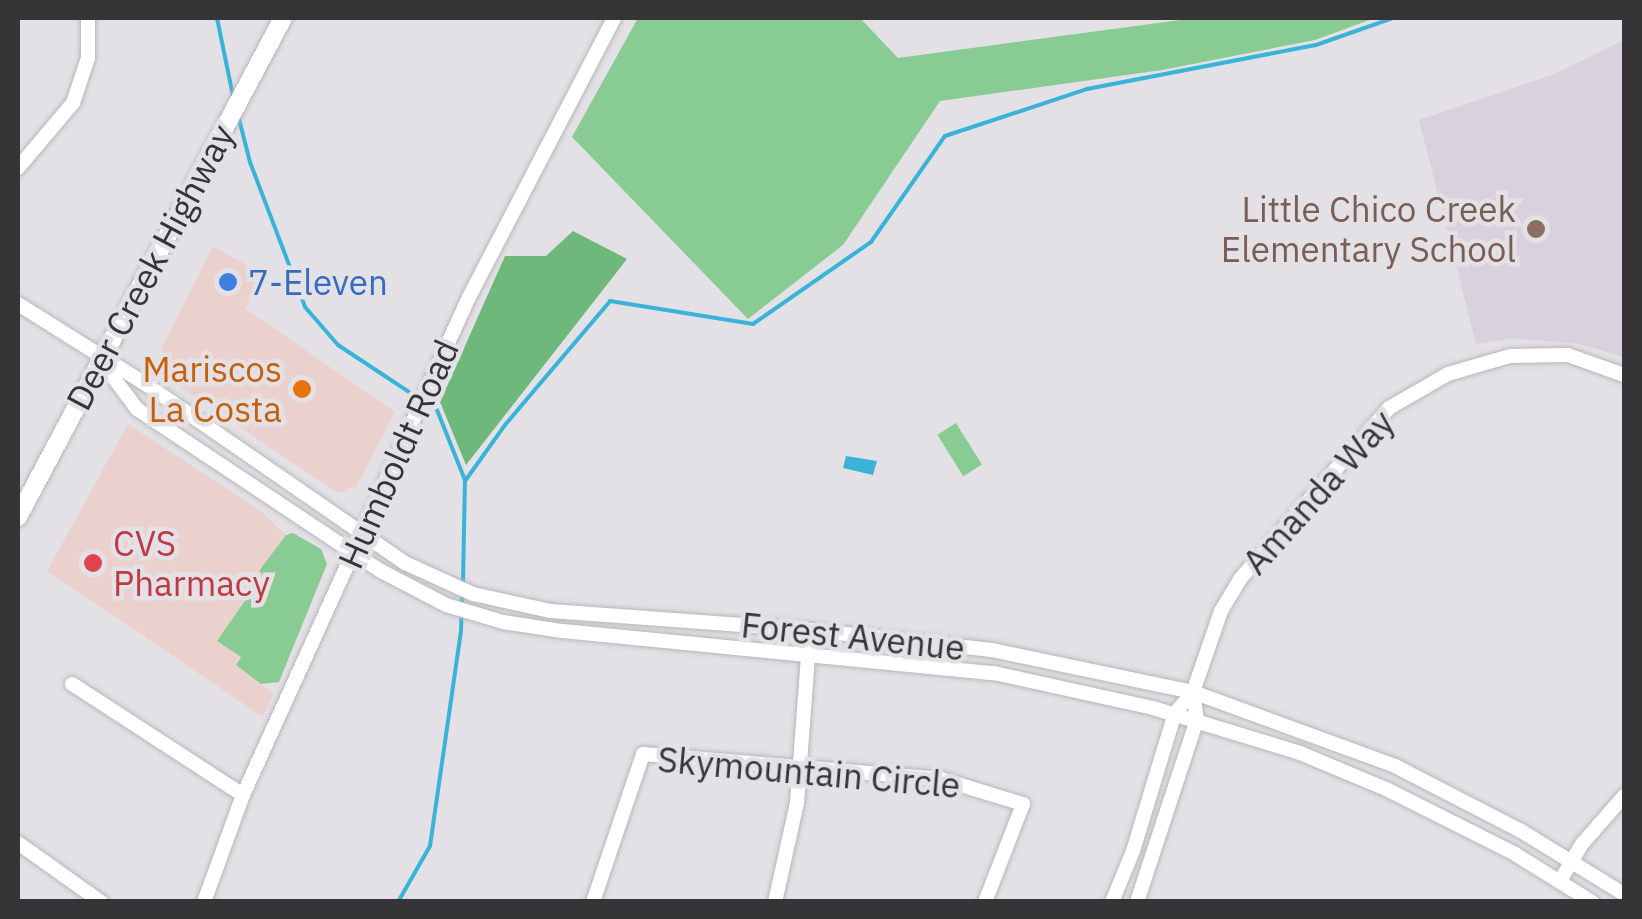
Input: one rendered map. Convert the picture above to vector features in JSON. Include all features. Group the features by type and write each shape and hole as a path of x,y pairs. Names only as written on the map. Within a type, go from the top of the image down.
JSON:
{"main road":[{"name":"Deer Creek Highway","path":"18,517 283,18"}],"street":[{"path":"18,168 73,103 88,58 88,18"},
{"name":"Humboldt Road","path":"204,902 243,795 494,247 614,18"},
{"name":"Forest Avenue","path":"18,304 101,360 147,385 362,533 446,584 502,602 551,610 810,630 1028,656 1192,692 1395,766 1573,860 1624,894"},
{"name":"Amanda Way","path":"1192,692 1221,610 1240,579 1389,408 1448,374 1510,356 1568,356 1624,375"},
{"name":"Forest Avenue","path":"101,360 138,409 353,552 446,605 503,622 994,673 1175,713 1300,753 1386,789 1449,818 1592,902"},
{"path":"776,902 797,803 810,630"},
{"path":"72,684 243,795"},
{"path":"1112,902 1133,851 1175,713 1192,692"},
{"path":"1138,902 1197,720 1192,692"},
{"name":"Skymountain Circle","path":"592,902 643,754 941,779 1023,804 985,902"},
{"path":"1560,882 1624,796"},
{"path":"18,844 101,902"}],"shaded area":[{"name":"Little Chico Creek Elementary School","path":"1624,40 1624,357 1576,343 1510,339 1476,344 1419,120 1552,75"},
{"path":"213,247 264,273 246,309 395,412 357,486 338,493 164,376 161,349"},
{"path":"128,424 262,512 286,535 259,571 264,575 236,665 273,694 263,717 47,571"}],"green space":[{"path":"638,18 860,18 898,58 1195,18 1375,18 1315,40 1162,70 940,101 843,245 748,319 572,137"},
{"path":"573,231 627,259 466,465 440,402 505,256 546,256"},
{"path":"956,423 982,465 963,476 937,435"},
{"path":"293,533 321,549 327,564 279,682 261,684 236,665 241,657 217,641 263,575 259,571 286,535"}],"water":[{"path":"846,456 877,461 873,475 843,468"}],"waterway":[{"path":"217,18 233,96"},
{"path":"463,582 465,481 505,425 610,301 753,324 871,242 945,136 1087,89 1316,45 1393,18"},
{"path":"238,115 250,162 305,307 338,345 409,392"},
{"path":"437,410 465,480"},
{"path":"398,902 430,846 461,630 462,592"}],"place":[{"name":"Little Chico Creek Elementary School","path":"1536,229"},
{"name":"7-Eleven","path":"228,282"},
{"name":"Mariscos La Costa","path":"302,389"},
{"name":"CVS Pharmacy","path":"93,563"}]}
